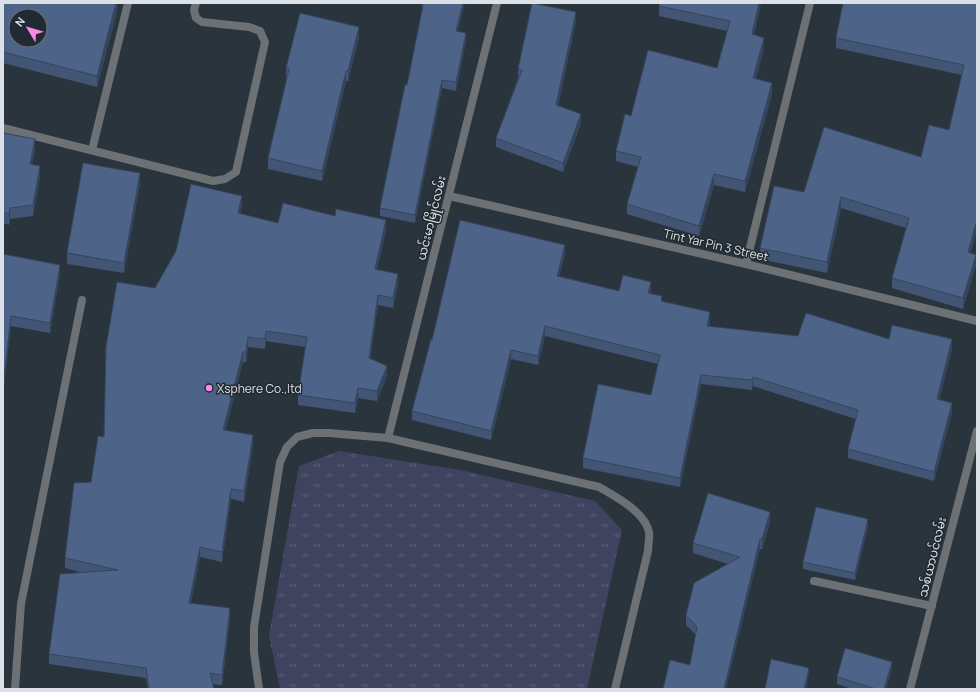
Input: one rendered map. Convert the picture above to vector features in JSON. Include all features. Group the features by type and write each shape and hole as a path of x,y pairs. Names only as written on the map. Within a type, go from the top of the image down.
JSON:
{"street":[{"path":"92,150 128,3"},
{"path":"3,128 213,181 225,179 236,172 265,42 260,31 249,27 202,22 196,18 194,10 196,3"},
{"name":"ယင်းမာမြိုင်လမ်း","path":"388,438 450,196 497,3"},
{"path":"746,264 810,3"},
{"name":"Tint Yar Pin 3 Street","path":"450,196 746,264 977,321"},
{"path":"15,689 21,604 82,300"},
{"name":"သစ်ယာပင်လမ်း","path":"910,689 977,431"},
{"path":"259,689 255,659 254,627 280,462 287,447 297,437 313,433 388,438 599,487 632,508 645,521 649,532 648,551 615,689"},
{"path":"814,581 932,606"}],"green space":[{"path":"339,451 460,470 595,501 622,530 587,689 280,689 269,636 299,466"}],"building":[{"path":"3,3 116,3 97,76 3,52"},
{"path":"463,3 456,31 466,33 456,82 442,80 415,215 380,208 405,85 407,85 423,5 421,4"},
{"path":"532,3 576,12 556,105 581,114 563,163 496,138 522,70 518,69"},
{"path":"659,3 759,3 752,34 764,38 753,78 772,83 745,181 714,174 699,226 627,204 641,157 616,151 625,114 631,116 648,50 717,68 730,21 659,6"},
{"path":"843,3 977,3 977,220 968,252 976,255 963,298 892,278 909,218 841,197 827,262 760,248 774,186 804,192 824,127 921,157 929,125 949,130 964,65 836,38"},
{"path":"300,13 359,27 348,71 346,71 322,171 268,158 289,69 286,68"},
{"path":"3,133 35,139 30,164 40,166 33,205 10,208 9,214 3,212"},
{"path":"83,163 140,173 124,263 67,253"},
{"path":"191,184 242,196 238,213 278,223 283,203 335,216 336,209 386,220 375,269 398,274 393,298 378,295 369,358 387,366 377,391 358,388 355,403 298,395 307,337 266,331 265,339 248,337 246,352 243,352 223,430 253,435 244,491 231,489 222,552 200,547 189,603 230,608 222,675 210,673 214,689 149,689 146,668 49,654 60,574 118,570 65,558 74,483 91,482 98,436 104,437 106,347 117,282 155,288 176,251"},
{"path":"460,220 565,245 557,276 619,291 623,275 651,282 648,293 662,296 661,301 710,312 707,326 798,336 806,313 889,339 892,325 952,339 937,399 952,403 934,472 848,449 858,410 753,377 752,380 701,375 680,478 583,458 598,384 651,395 660,355 545,326 538,356 511,350 491,431 412,411 431,339 432,340"},
{"path":"3,254 60,265 50,323 11,316 3,384"},
{"path":"708,493 770,512 762,539 760,539 724,689 663,689 670,660 690,665 697,627 686,615 694,583 740,557 693,543"},
{"path":"816,507 868,519 855,573 803,562"},
{"path":"845,648 892,662 884,689 876,689 837,677"},
{"path":"771,659 809,668 804,689 765,689"}],"place":[{"name":"Xsphere Co.,ltd","path":"209,388"}]}
